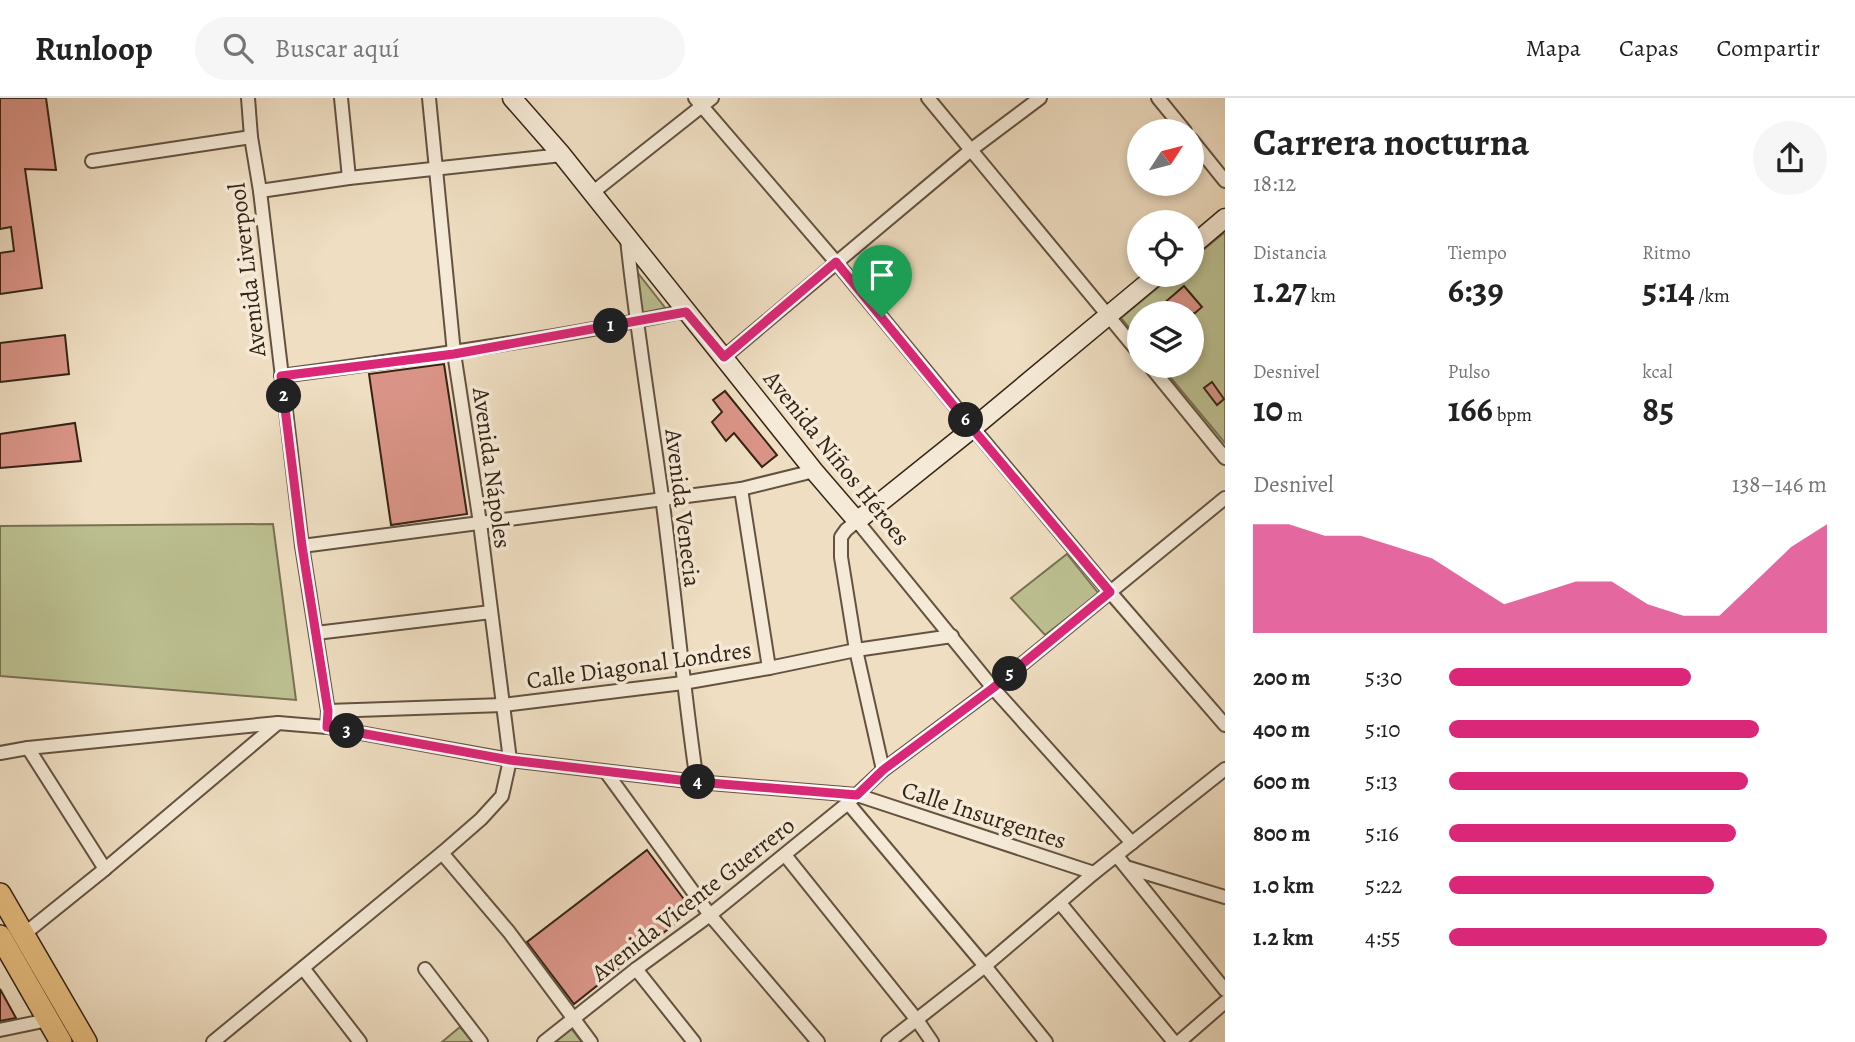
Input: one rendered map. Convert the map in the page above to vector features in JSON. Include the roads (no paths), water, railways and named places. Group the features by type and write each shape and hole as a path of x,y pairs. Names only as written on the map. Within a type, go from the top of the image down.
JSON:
{"main road":[{"path":"0,894 86,1042"},
{"path":"0,936 61,1042"}],"street":[{"name":"Avenida Liverpool","path":"248,98 302,546 328,711 327,727"},
{"path":"341,98 349,178"},
{"name":"Avenida Nápoles","path":"213,1042 442,853 481,819 502,796 510,760 480,523 454,354 429,98"},
{"name":"Avenida Niños Héroes","path":"512,98 562,155 814,471 993,688 1132,843"},
{"path":"928,98 1127,338"},
{"path":"724,357 972,149 1040,98"},
{"path":"1158,98 1175,119"},
{"path":"592,193 702,101 972,428 1225,724"},
{"path":"92,161 251,137"},
{"path":"260,191 349,178 562,155"},
{"path":"1204,155 1225,181"},
{"path":"1204,236 1225,218"},
{"name":"Avenida Venecia","path":"627,239 697,782"},
{"path":"883,770 856,650 840,546 841,537 846,530 1142,287"},
{"path":"281,376 454,354 686,312"},
{"path":"1160,378 1225,458"},
{"path":"302,546 741,489 814,471"},
{"path":"741,489 769,668"},
{"name":"Avenida Vicente Guerrero","path":"544,1042 710,915 853,799 883,770 993,688 1225,498"},
{"path":"316,634 491,612"},
{"name":"Calle Diagonal Londres","path":"328,711 503,705 683,683 856,650 952,636"},
{"path":"0,753 278,723"},
{"path":"23,935 278,723"},
{"name":"Calle Insurgentes","path":"278,723 327,727 510,760 853,799 1094,873"},
{"path":"28,748 105,869"},
{"path":"888,1042 1225,769"},
{"path":"606,772 710,915 818,1042"},
{"path":"853,799 1046,1042"},
{"path":"442,853 509,932 591,1042"},
{"path":"785,855 932,1042"},
{"path":"1117,856 1225,990"},
{"path":"1128,868 1225,897"},
{"path":"1060,903 1176,1042 1225,1002"},
{"path":"303,968 360,1042"},
{"path":"636,969 694,1042"},
{"path":"425,970 481,1042"},
{"path":"0,1030 48,1020"}]}
